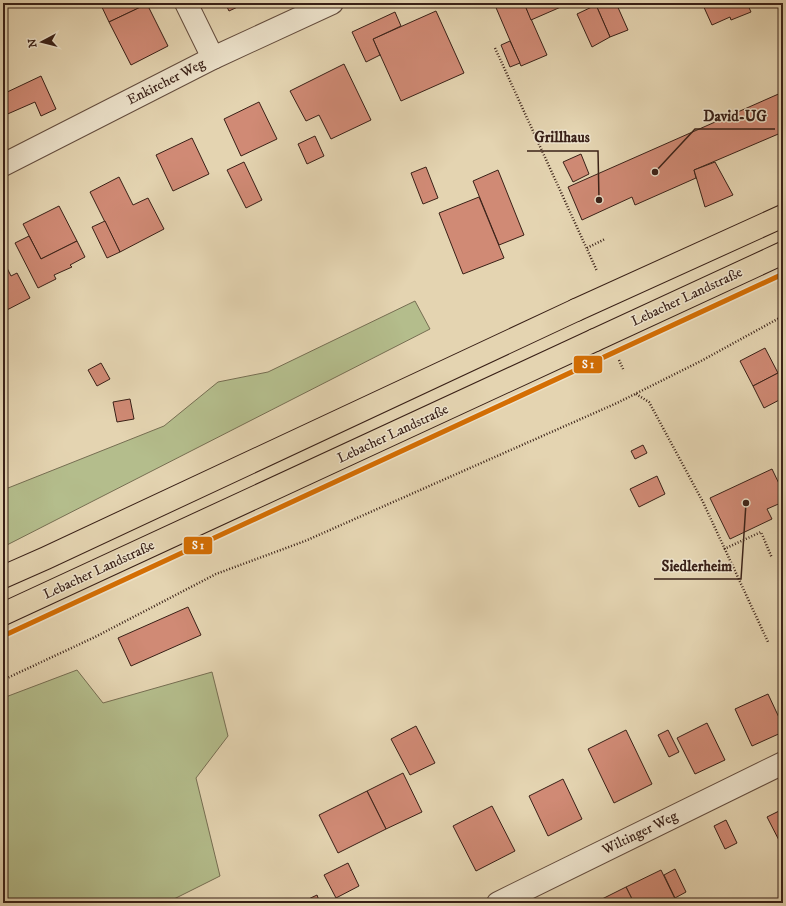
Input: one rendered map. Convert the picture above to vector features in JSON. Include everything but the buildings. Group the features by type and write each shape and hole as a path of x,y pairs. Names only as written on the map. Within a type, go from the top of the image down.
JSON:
{"main road":[{"path":"3,577 585,306 783,216"},
{"name":"Lebacher Landstraße","path":"3,614 783,253"}],"street":[{"path":"186,3 213,58"},
{"name":"Enkircher Weg","path":"3,165 213,58 332,3"},
{"name":"Wiltinger Weg","path":"498,903 783,763"}],"path":[{"path":"495,48 600,276 584,282 585,306"},
{"path":"587,248 605,240"},
{"path":"3,680 95,637 216,574 305,541 418,492 635,394 701,361 783,316"},
{"path":"619,360 624,371"},
{"path":"635,394 649,402 702,502 768,642"},
{"path":"724,549 761,532 772,558"}],"green space":[{"path":"415,301 430,329 3,547 3,490 164,426 218,382 268,372"},
{"path":"77,670 103,703 212,672 228,736 196,778 220,876 166,903 3,903 3,698"}],"transit line":[{"path":"3,636 783,274"}],"place":[{"name":"David-UG","path":"655,172"},
{"name":"Grillhaus","path":"599,200"},
{"name":"Siedlerheim","path":"746,503"}]}
